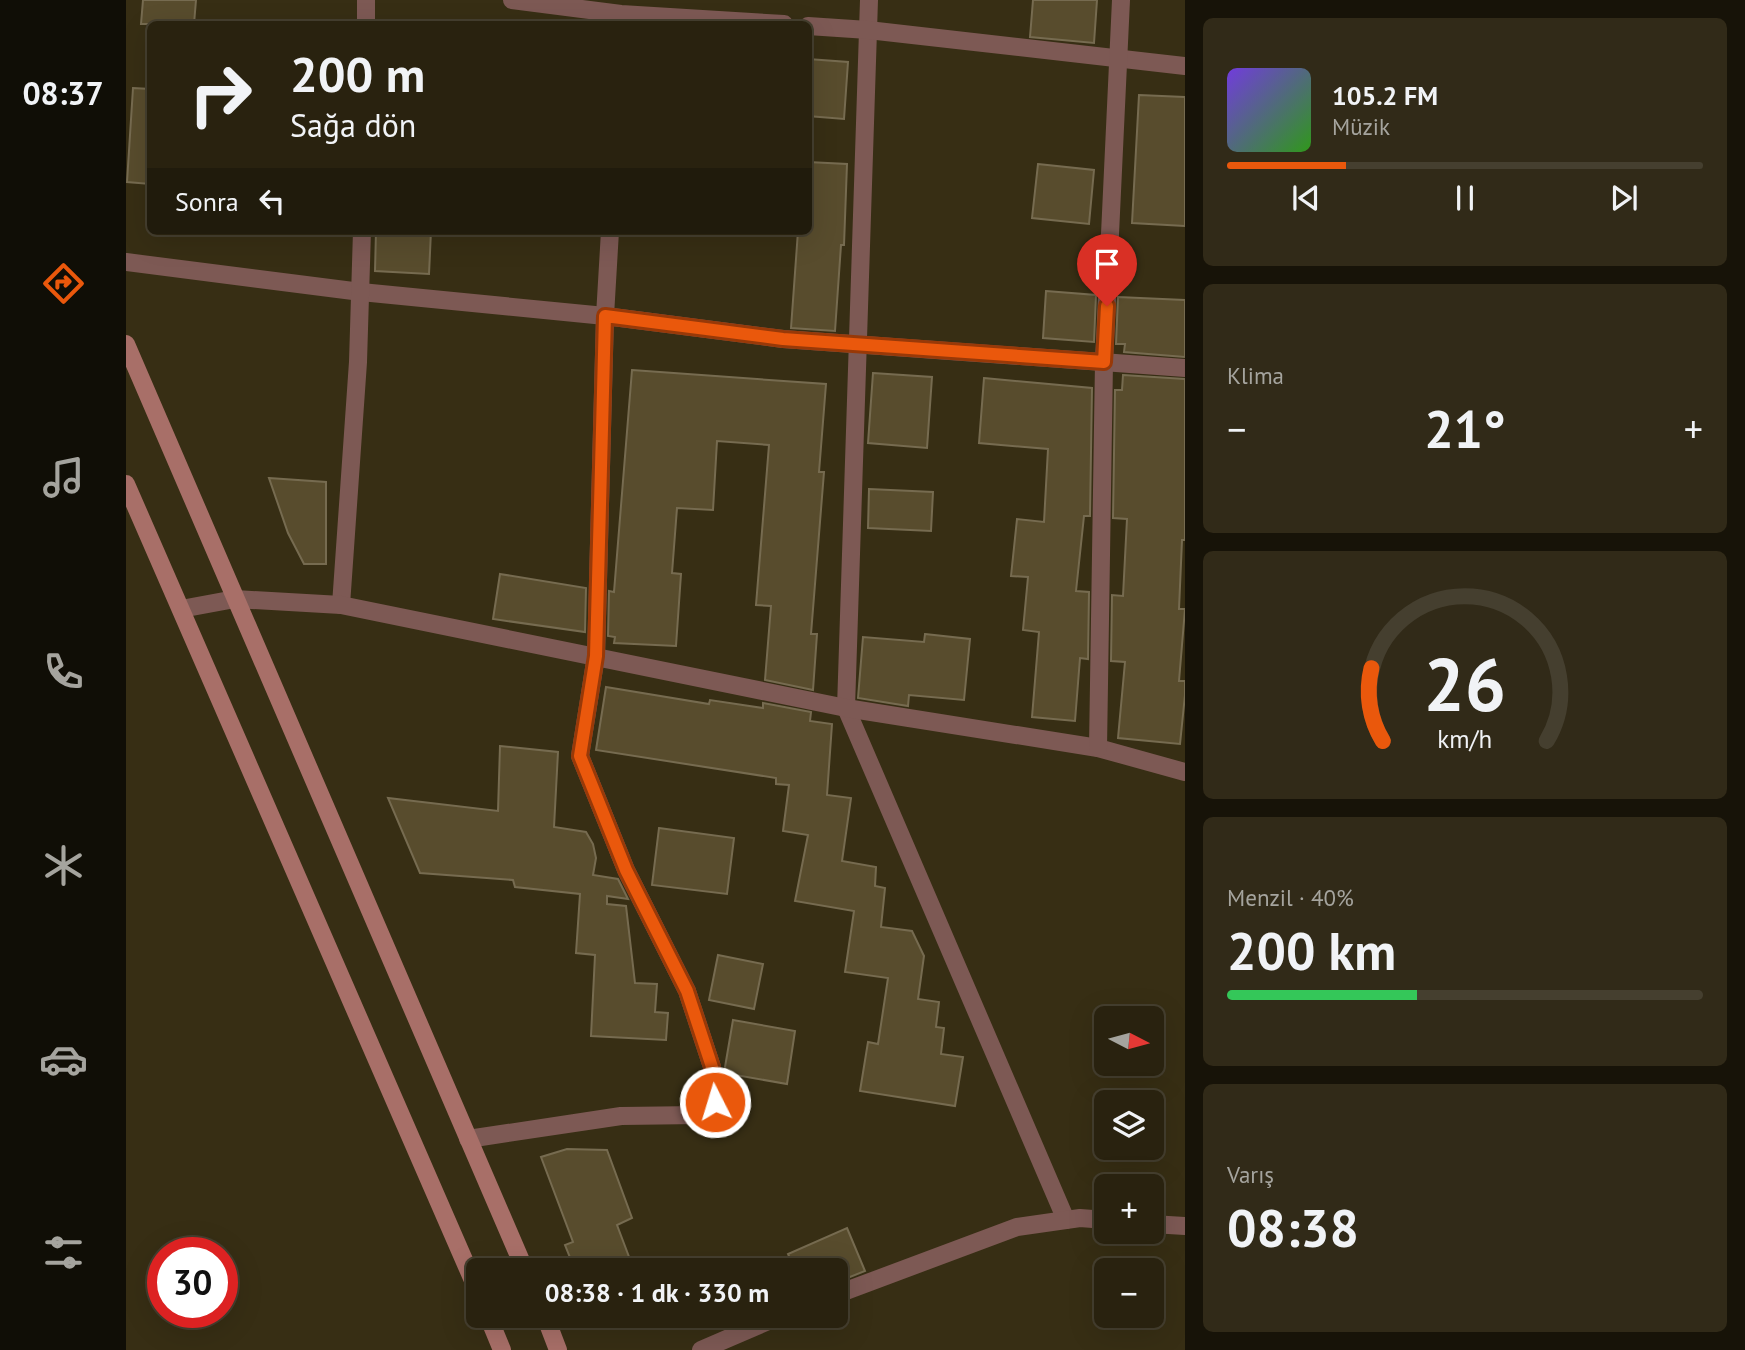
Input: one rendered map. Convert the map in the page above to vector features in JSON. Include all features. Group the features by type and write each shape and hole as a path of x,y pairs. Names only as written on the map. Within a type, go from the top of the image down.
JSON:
{"street":[{"path":"366,0 366,21"},
{"path":"512,0 621,13 740,21"},
{"path":"869,0 846,708 1066,1220"},
{"path":"1098,748 1104,362 1121,0"},
{"path":"812,26 868,30 1185,66"},
{"path":"341,605 361,292 362,235"},
{"path":"468,1139 621,1116 699,1115 715,1102 712,1067 687,991 626,870 580,756 596,656 605,316 610,235"},
{"path":"126,261 361,292 605,316 783,339 1185,368"},
{"path":"126,344 520,1258"},
{"path":"126,484 466,1264"},
{"path":"181,609 235,598 341,605 846,708 1098,748 1185,772"},
{"path":"848,1290 1017,1227 1080,1218 1094,1219"},
{"path":"1164,1225 1185,1226"},
{"path":"493,1328 502,1350"},
{"path":"550,1328 558,1350"},
{"path":"701,1350 752,1328"}],"building":[{"path":"143,0 196,0 194,21 147,21 147,24 141,24"},
{"path":"1033,0 1097,0 1094,43 1030,37"},
{"path":"812,59 848,62 844,119 812,116"},
{"path":"133,88 147,89 147,184 127,182"},
{"path":"1139,95 1185,97 1185,226 1132,223"},
{"path":"812,162 847,164 844,245 841,245 835,331 791,328 798,235 812,235"},
{"path":"1038,164 1094,170 1089,224 1032,218"},
{"path":"376,235 431,235 429,274 375,271"},
{"path":"1046,291 1096,295 1094,342 1043,338"},
{"path":"1118,297 1185,300 1185,357 1124,352 1125,344 1116,344"},
{"path":"632,370 826,384 819,472 824,472 811,634 817,634 813,690 765,680 771,606 756,605 769,445 717,441 713,510 677,508 672,573 681,574 676,646 614,643 615,637 608,636 609,591 614,592"},
{"path":"873,373 932,377 927,448 868,443"},
{"path":"1123,375 1185,379 1185,540 1182,540 1179,609 1185,609 1179,681 1185,681 1185,695 1180,744 1118,738 1125,662 1111,661 1112,595 1123,596 1127,519 1113,518 1115,390 1122,390"},
{"path":"984,378 1092,388 1090,516 1084,516 1076,591 1089,592 1088,659 1080,658 1075,721 1032,717 1039,632 1023,630 1028,577 1011,576 1017,519 1044,522 1048,449 979,443"},
{"path":"269,478 326,482 326,564 304,564 288,533"},
{"path":"869,489 933,492 931,531 868,528"},
{"path":"500,574 586,588 585,632 493,619"},
{"path":"925,634 970,639 964,700 909,695 908,706 858,698 863,637 924,642"},
{"path":"606,687 709,704 710,700 763,708 763,703 811,712 810,721 832,724 827,795 851,798 842,861 876,867 875,886 885,888 881,927 912,931 924,956 918,999 939,1002 936,1027 944,1028 941,1054 963,1057 955,1106 860,1091 868,1042 878,1044 888,978 845,972 854,911 795,901 808,835 783,831 789,785 776,784 776,778 596,750"},
{"path":"500,746 558,752 554,827 586,832 593,844 596,858 593,875 618,879 628,899 607,896 607,904 626,906 635,983 657,984 655,1012 668,1013 666,1040 591,1036 595,955 576,953 580,894 515,887 513,880 420,873 388,798 498,811"},
{"path":"659,828 734,838 727,894 652,885"},
{"path":"718,955 763,964 754,1009 709,1000"},
{"path":"733,1020 795,1031 787,1084 724,1073"},
{"path":"567,1149 607,1150 632,1218 617,1225 629,1258 570,1258 565,1245 573,1242 541,1157"},
{"path":"847,1228 865,1271 848,1278 848,1258 790,1258 788,1254"}],"route":[{"path":"715,1102 712,1067 687,991 626,870 580,756 596,656 605,316 783,339 1104,362 1107,306"}]}
